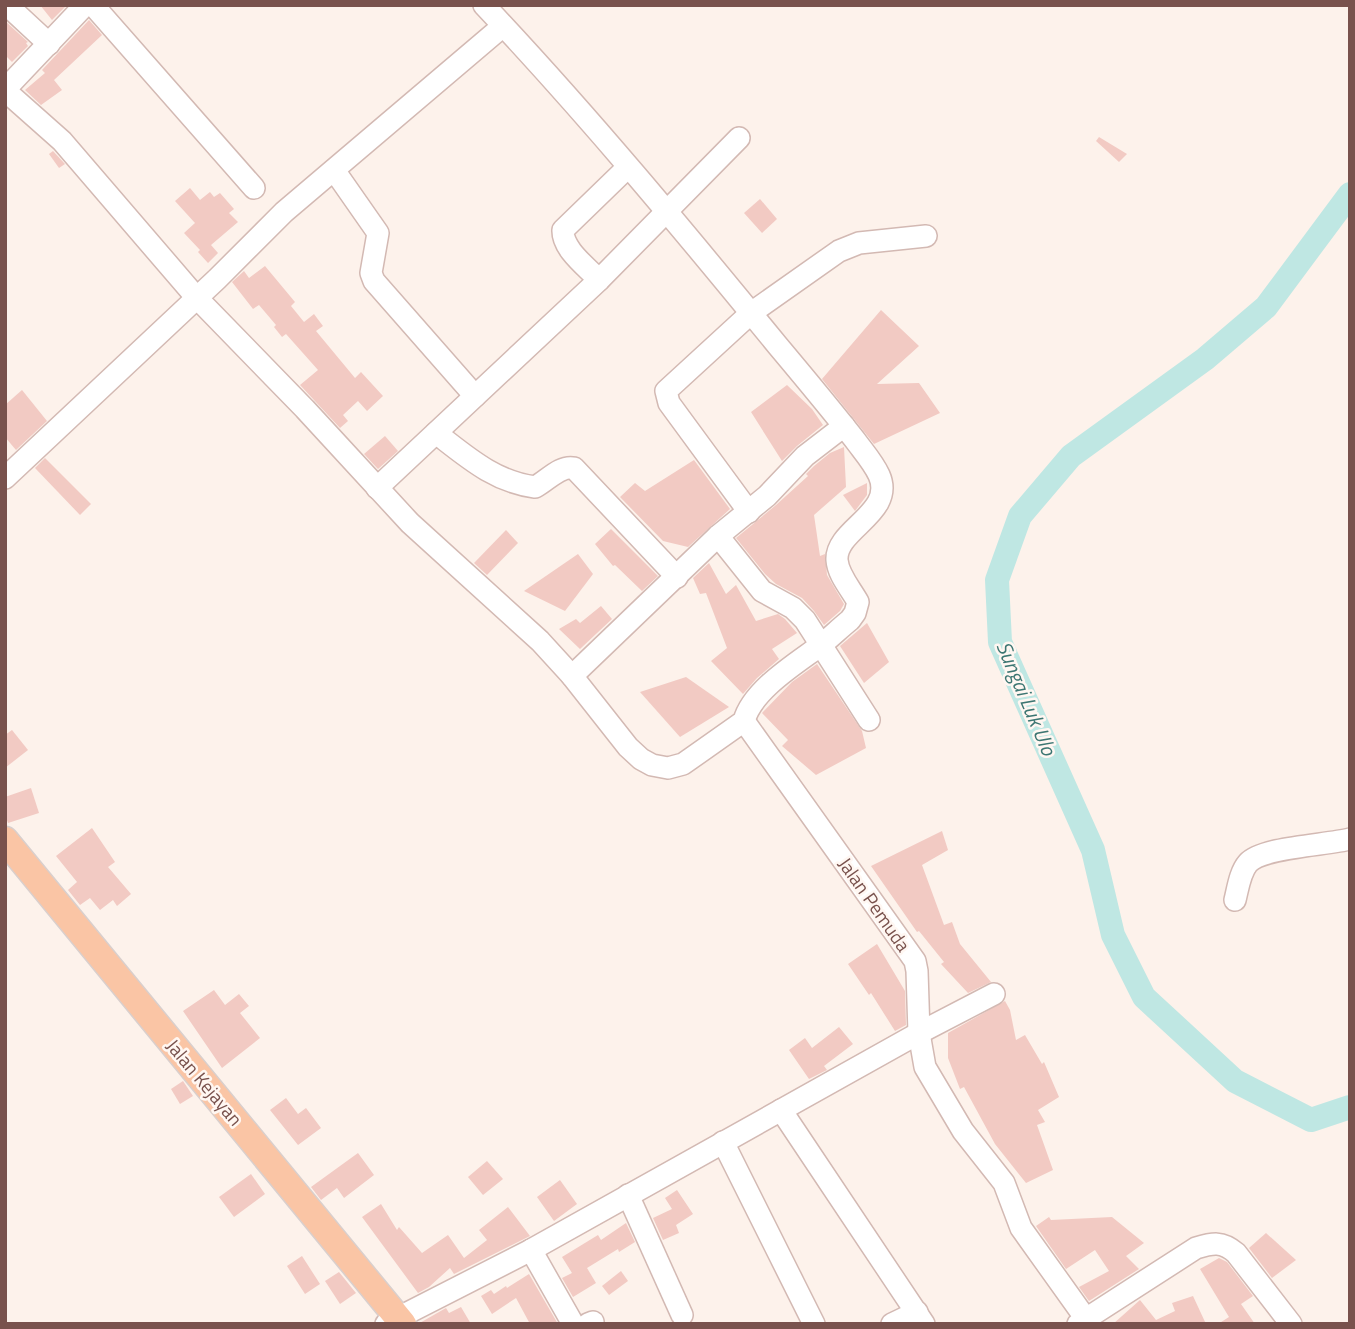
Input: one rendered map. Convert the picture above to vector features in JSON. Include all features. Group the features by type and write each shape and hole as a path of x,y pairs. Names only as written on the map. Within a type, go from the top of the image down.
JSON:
{"main road":[{"name":"Jalan Kejayan","path":"5,841 396,1322"}],"street":[{"path":"7,5 49,44"},
{"path":"85,5 10,84 9,94 33,113 66,146 196,297 410,523 521,624 572,676 628,747 652,765 668,768 683,764 744,721 746,713 760,695 855,613 858,602 842,577 837,561 838,552 842,543 877,503 881,479 844,426 666,211 484,5"},
{"path":"93,5 254,188"},
{"path":"5,478 284,212 503,26"},
{"path":"377,488 599,280 739,138"},
{"path":"599,280 569,248 563,238 563,230 628,167"},
{"path":"334,170 378,233 371,273 374,281 475,396"},
{"path":"749,512 668,403 666,391 751,313 839,251 859,243 926,236"},
{"path":"572,676 718,536 749,512 805,456 844,426"},
{"path":"436,433 480,467 505,480 525,486 535,487 563,468 574,468 677,577"},
{"path":"718,536 762,591 799,613 869,720"},
{"name":"Jalan Pemuda","path":"744,721 915,961 918,971 919,1033 925,1067 963,1131 1004,1183 1021,1228 1082,1321"},
{"path":"1235,900 1243,870 1254,858 1298,847 1350,839"},
{"path":"396,1322 994,994"},
{"path":"781,1110 921,1318 892,1324"},
{"path":"723,1142 814,1324"},
{"path":"628,1195 682,1315"},
{"path":"1082,1321 1196,1248 1213,1244 1227,1245 1245,1262 1291,1324"},
{"path":"531,1250 584,1323"}],"building":[{"path":"40,5 67,5 52,20"},
{"path":"89,20 102,35 54,80 62,90 41,105 25,90 45,73 42,70"},
{"path":"5,21 28,42 28,46 12,62 5,55"},
{"path":"1099,137 1127,154 1119,162 1096,141"},
{"path":"53,151 65,164 59,168 49,154"},
{"path":"190,188 200,200 210,192 214,197 220,193 234,209 229,213 238,222 211,245 218,253 208,263 184,233 195,223 175,201"},
{"path":"760,199 777,219 762,233 744,213"},
{"path":"265,266 295,302 291,306 304,322 314,314 323,326 316,331 355,378 361,372 383,396 367,411 358,401 343,415 348,421 340,428 300,385 318,370 286,334 282,337 274,327 276,325 259,305 253,309 232,282 244,271 249,278"},
{"path":"881,310 919,346 877,384 919,383 940,413 874,444 822,379"},
{"path":"787,385 812,409 823,425 782,461 751,412"},
{"path":"22,390 47,421 16,450 5,437 5,405"},
{"path":"385,436 398,451 378,469 364,454"},
{"path":"844,447 846,487 814,515 820,556 825,554 827,575 844,604 824,625 802,598 776,584 765,574 736,538 808,476 806,474 814,466 830,453"},
{"path":"45,458 91,504 80,515 35,468"},
{"path":"694,460 730,509 688,547 663,541 620,497 635,483 645,491"},
{"path":"867,483 867,495 855,511 843,495"},
{"path":"611,529 658,576 642,591 613,566 595,544"},
{"path":"506,530 518,543 487,575 474,563"},
{"path":"578,554 593,574 565,611 524,591"},
{"path":"709,563 726,594 736,585 756,621 778,614 797,633 772,649 779,659 743,694 711,661 727,648 706,593 700,594 693,578"},
{"path":"601,606 612,619 580,649 559,629 576,619 580,623"},
{"path":"867,623 889,662 864,683 840,646"},
{"path":"817,664 862,731 866,748 816,775 782,746 788,740 762,713 792,682"},
{"path":"686,677 729,707 680,737 640,692"},
{"path":"12,730 28,750 5,768 5,735"},
{"path":"31,788 39,813 8,823 5,797"},
{"path":"92,828 115,862 108,867 131,894 117,906 113,900 100,910 90,898 80,905 68,890 77,882 56,856"},
{"path":"942,831 948,850 922,865 944,925 952,922 960,944 991,982 968,993 941,964 944,962 919,931 917,932 871,866"},
{"path":"877,944 905,991 906,1025 895,1031 871,993 869,995 848,964"},
{"path":"214,990 225,1005 239,994 249,1006 240,1013 260,1038 222,1068 183,1011"},
{"path":"1005,1001 1010,1010 1016,1040 1025,1035 1042,1064 1044,1062 1059,1097 1038,1110 1045,1122 1037,1125 1053,1170 1026,1183 995,1144 964,1087 960,1089 948,1058 948,1033"},
{"path":"839,1027 853,1044 824,1066 827,1070 809,1079 789,1050 805,1038 812,1048"},
{"path":"183,1081 193,1096 180,1104 171,1089"},
{"path":"286,1098 298,1114 306,1108 321,1128 298,1145 270,1110"},
{"path":"358,1153 374,1175 344,1198 337,1188 321,1200 311,1187"},
{"path":"487,1161 503,1179 483,1195 468,1177"},
{"path":"251,1174 265,1194 234,1217 219,1197"},
{"path":"560,1180 577,1204 554,1221 537,1197"},
{"path":"677,1190 693,1214 676,1225 679,1233 663,1240 653,1218 672,1209 665,1198"},
{"path":"381,1204 397,1230 399,1227 422,1253 448,1235 464,1258 487,1240 479,1230 508,1207 530,1236 454,1274 450,1268 418,1293 362,1217"},
{"path":"1049,1217 1051,1220 1112,1217 1144,1243 1126,1256 1139,1269 1089,1301 1079,1287 1109,1271 1095,1250 1066,1269 1036,1226"},
{"path":"626,1223 635,1242 587,1268 596,1283 573,1297 562,1278 572,1273 562,1257 598,1235 601,1240"},
{"path":"1266,1233 1296,1260 1272,1278 1249,1248"},
{"path":"302,1256 320,1284 305,1294 287,1266"},
{"path":"1219,1258 1227,1262 1253,1296 1241,1304 1255,1324 1218,1324 1229,1317 1200,1269"},
{"path":"621,1271 628,1281 609,1295 602,1286"},
{"path":"339,1272 356,1293 340,1304 325,1281"},
{"path":"529,1274 558,1324 530,1324 516,1298 492,1314 481,1296 491,1290 494,1294"},
{"path":"1193,1296 1206,1324 1113,1324 1140,1300 1156,1320 1175,1311 1172,1303"},
{"path":"461,1307 471,1324 418,1324 446,1308 449,1313"}],"waterway":[{"name":"Sungai Luk Ulo","path":"1350,194 1266,307 1205,359 1071,456 1020,516 997,580 1000,642 1093,850 1113,935 1144,997 1235,1081 1311,1120 1350,1107"}]}
